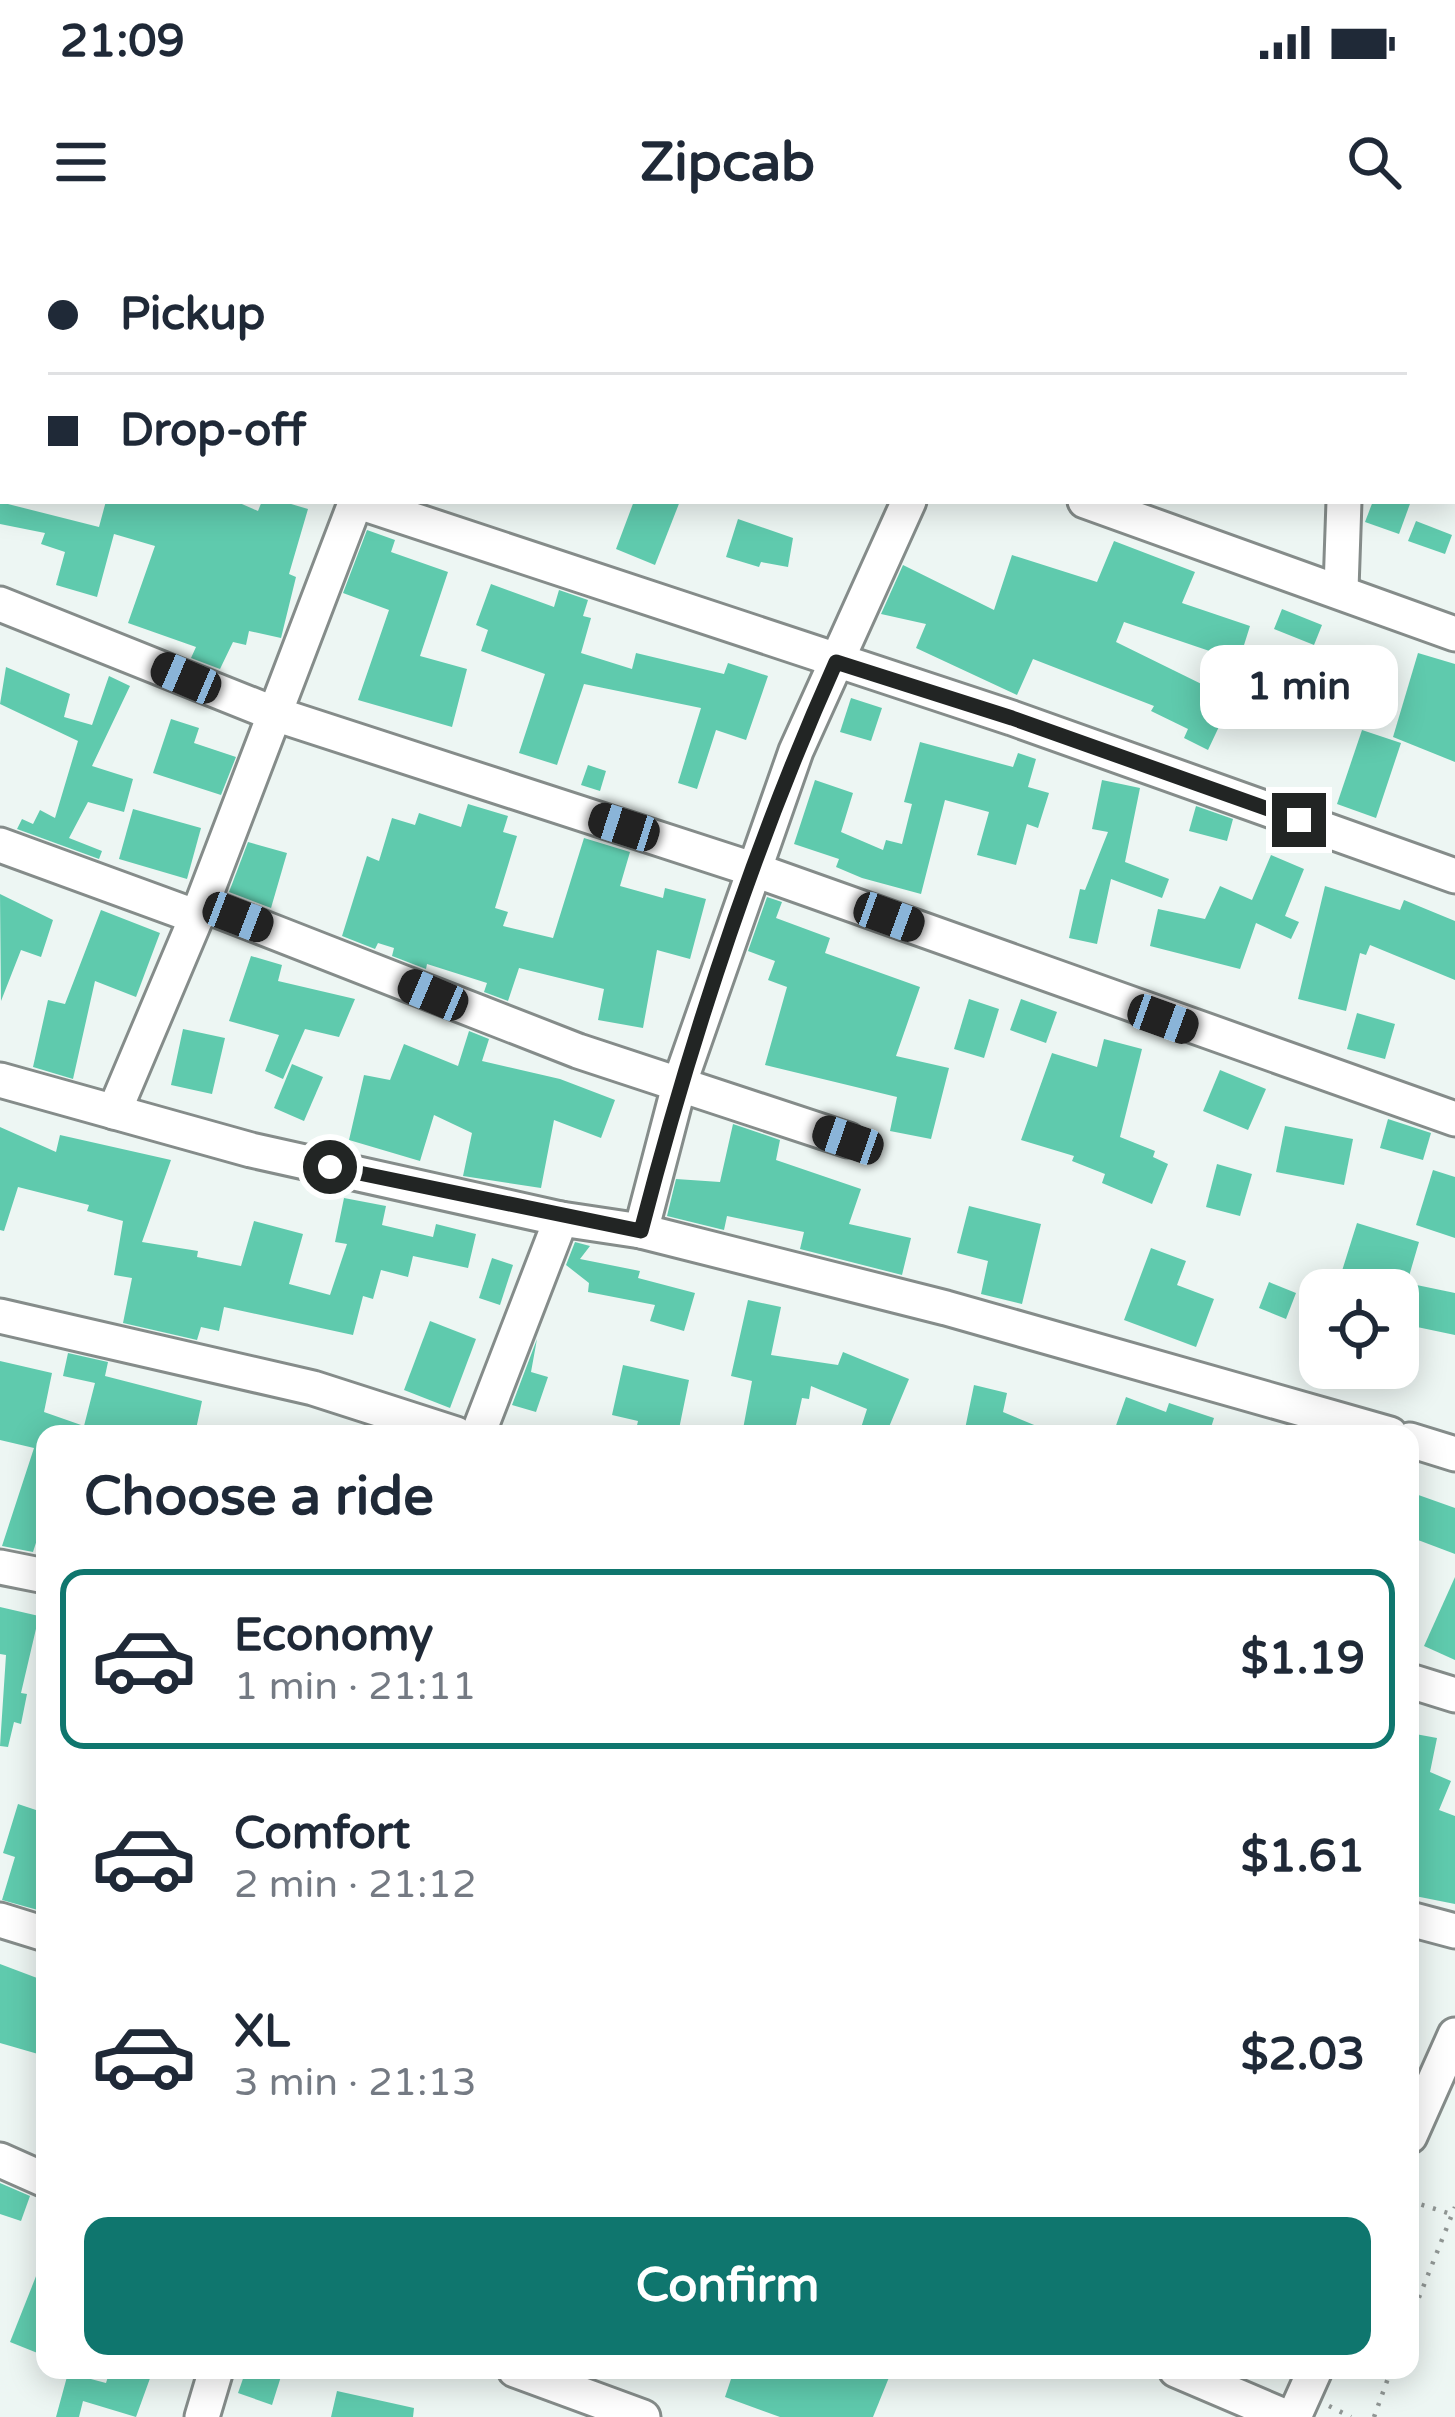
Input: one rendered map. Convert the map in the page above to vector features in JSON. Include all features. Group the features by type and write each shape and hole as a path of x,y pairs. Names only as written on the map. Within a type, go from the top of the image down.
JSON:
{"street":[{"path":"114,1112 199,910 355,504"},
{"path":"365,504 1012,718 1455,876"},
{"path":"641,1231 680,1082 796,751 908,504"},
{"path":"1094,504 1455,634"},
{"path":"1341,590 1344,504"},
{"path":"0,604 274,714 754,870 1455,1119"},
{"path":"0,845 199,910 558,1043 848,1140"},
{"path":"0,1080 251,1150 561,1219 641,1231 946,1308 1358,1425"},
{"path":"481,1425 561,1219"},
{"path":"0,1316 314,1388 428,1425"},
{"path":"1419,1443 1455,1454"},
{"path":"0,1567 36,1574"},
{"path":"1419,1684 1455,1695"},
{"path":"0,1920 36,1931"},
{"path":"1419,1921 1455,1931"},
{"path":"1419,2116 1455,2035"},
{"path":"0,2160 36,2176"},
{"path":"202,2417 213,2379"},
{"path":"540,2379 643,2417"},
{"path":"1198,2379 1290,2417 1310,2379"}],"path":[{"path":"1419,2203 1453,2210 1419,2297"},
{"path":"1374,2417 1388,2379"}],"building":[{"path":"0,504 99,527 105,504 242,504 258,511 261,504 291,504 308,509 289,574 296,577 281,638 249,631 246,645 233,642 220,669 191,658 196,647 128,623 155,546 114,534 97,597 56,585 65,552 41,544 45,533 0,524"},
{"path":"633,504 679,504 655,565 616,549"},
{"path":"1372,504 1410,504 1399,534 1365,522"},
{"path":"738,519 793,538 788,567 761,562 759,567 726,557"},
{"path":"1416,521 1452,535 1445,554 1408,541"},
{"path":"367,530 395,540 391,552 448,572 420,656 467,669 452,727 358,700 389,610 343,593"},
{"path":"1114,541 1195,572 1182,603 1250,626 1239,661 1124,622 1116,642 1232,699 1208,750 1184,738 1188,729 1151,711 1154,706 1033,659 1017,695 916,648 926,624 881,614 903,565 994,610 1012,555 1097,582"},
{"path":"491,584 554,607 559,590 588,600 583,616 591,618 581,653 632,669 636,653 724,674 728,663 768,676 746,740 716,730 697,789 678,783 701,708 584,684 557,765 519,753 545,674 481,651 488,630 476,625"},
{"path":"1282,609 1322,625 1314,645 1274,629"},
{"path":"1418,653 1455,664 1455,762 1393,737"},
{"path":"6,667 70,694 64,717 92,725 109,676 130,686 92,766 133,779 124,812 88,802 69,838 102,851 99,859 17,829 22,819 33,824 40,810 55,818 78,741 0,704"},
{"path":"851,698 882,708 871,741 840,732"},
{"path":"171,719 199,728 194,743 236,757 221,795 153,773"},
{"path":"1362,730 1401,743 1376,818 1337,804"},
{"path":"920,742 1013,767 1018,753 1036,759 1028,787 1049,793 1038,828 1027,824 1016,865 977,855 989,812 945,800 921,894 862,878 836,867 839,859 794,844 815,780 853,793 841,832 883,850 886,840 902,844 912,804 904,802"},
{"path":"588,765 606,771 600,791 581,785"},
{"path":"1102,780 1140,788 1125,862 1169,879 1162,898 1111,879 1097,944 1069,938 1080,889 1085,890 1108,832 1092,829"},
{"path":"468,804 508,816 503,832 517,836 495,908 508,912 503,926 553,938 584,838 630,852 620,886 663,898 665,888 706,899 690,959 657,950 643,1028 598,1020 604,989 519,968 508,1001 484,992 487,983 427,964 426,969 392,956 394,948 378,943 375,949 342,936 367,856 379,861 392,818 415,825 419,813 461,827"},
{"path":"1196,806 1233,819 1227,841 1189,831"},
{"path":"133,809 201,828 187,879 119,859"},
{"path":"248,842 287,853 271,908 229,892"},
{"path":"1271,855 1304,869 1285,916 1299,922 1291,939 1256,923 1240,969 1150,946 1158,909 1205,919 1220,886 1252,900"},
{"path":"1325,886 1400,910 1404,900 1455,921 1455,980 1370,945 1366,955 1360,953 1346,1011 1298,999"},
{"path":"0,894 53,920 41,957 21,950 1,1001"},
{"path":"767,897 782,902 776,918 830,938 825,953 920,987 896,1056 949,1068 931,1139 890,1131 897,1097 765,1065 787,987 768,980 775,961 748,951"},
{"path":"101,910 160,933 136,997 95,981 73,1079 33,1067 48,1000 65,1004"},
{"path":"251,956 282,965 278,981 355,999 339,1037 305,1029 283,1079 265,1071 279,1035 229,1021"},
{"path":"969,999 999,1009 984,1058 954,1049"},
{"path":"1021,999 1057,1012 1046,1043 1010,1030"},
{"path":"1357,1013 1395,1024 1385,1059 1347,1049"},
{"path":"183,1029 225,1038 212,1094 171,1085"},
{"path":"469,1031 489,1039 482,1061 560,1079 615,1100 601,1138 554,1120 541,1188 463,1176 472,1133 434,1115 420,1161 349,1140 364,1075 390,1080 404,1044 458,1066"},
{"path":"1104,1039 1142,1049 1120,1137 1155,1151 1153,1157 1168,1164 1152,1204 1102,1183 1105,1174 1072,1161 1074,1156 1021,1140 1052,1053 1097,1067"},
{"path":"292,1064 323,1077 304,1121 274,1108"},
{"path":"1220,1070 1266,1089 1248,1130 1203,1111"},
{"path":"1388,1119 1431,1133 1423,1160 1380,1148"},
{"path":"733,1124 780,1140 776,1160 861,1189 849,1224 911,1238 902,1275 800,1249 804,1232 727,1216 724,1230 667,1216 676,1179 720,1182"},
{"path":"1285,1126 1353,1139 1344,1185 1276,1172"},
{"path":"0,1127 56,1152 60,1135 171,1160 142,1242 198,1251 197,1257 241,1266 254,1221 303,1234 289,1284 330,1295 347,1244 335,1242 344,1198 386,1206 382,1225 433,1237 436,1224 476,1234 468,1268 413,1256 408,1277 381,1270 373,1299 363,1296 353,1335 224,1307 219,1331 201,1327 197,1340 123,1323 132,1278 114,1275 123,1221 87,1211 89,1205 18,1187 4,1231 0,1230"},
{"path":"1217,1164 1252,1174 1240,1216 1206,1207"},
{"path":"1433,1170 1455,1177 1455,1238 1416,1225"},
{"path":"969,1206 1041,1224 1022,1304 981,1294 988,1261 957,1253"},
{"path":"1357,1223 1419,1242 1411,1269 1343,1269"},
{"path":"575,1242 590,1246 580,1259 640,1271 638,1278 695,1293 684,1331 650,1321 655,1305 588,1292 589,1283 566,1265"},
{"path":"1151,1248 1186,1261 1177,1285 1214,1299 1196,1347 1124,1320"},
{"path":"492,1258 513,1265 500,1305 479,1298"},
{"path":"1269,1282 1296,1293 1286,1319 1259,1308"},
{"path":"1419,1286 1455,1293 1455,1335 1419,1327"},
{"path":"748,1300 781,1307 771,1355 838,1365 843,1352 909,1379 890,1425 862,1425 867,1409 811,1386 809,1399 802,1398 796,1425 744,1425 752,1381 731,1376"},
{"path":"430,1321 476,1339 450,1408 404,1390"},
{"path":"537,1339 531,1372 548,1377 536,1412 512,1405"},
{"path":"68,1353 108,1362 105,1376 202,1401 197,1425 84,1425 95,1383 63,1376"},
{"path":"0,1361 52,1373 44,1412 81,1425 36,1425 33,1552 2,1546 34,1448 0,1440"},
{"path":"623,1365 689,1380 680,1425 637,1425 638,1421 612,1415"},
{"path":"974,1385 1007,1393 1003,1412 1034,1425 966,1425"},
{"path":"1126,1397 1166,1412 1169,1403 1214,1418 1212,1425 1116,1425"},
{"path":"1419,1495 1455,1508 1455,1554 1419,1540"},
{"path":"1455,1577 1455,1660 1424,1646"},
{"path":"0,1607 36,1615 21,1693 27,1694 21,1724 14,1722 8,1747 0,1746 6,1655 0,1654"},
{"path":"1419,1735 1437,1738 1430,1772 1451,1781 1439,1810 1455,1816 1455,1904 1419,1897"},
{"path":"18,1804 36,1810 36,1909 2,1900 15,1857 3,1853"},
{"path":"0,1964 36,1978 36,2053 0,2043"},
{"path":"0,2183 30,2196 21,2221 0,2214"},
{"path":"36,2276 36,2352 10,2342"},
{"path":"66,2379 106,2383 107,2379 150,2379 136,2417 83,2401 79,2417 56,2417"},
{"path":"243,2379 280,2379 272,2405 238,2393"},
{"path":"731,2379 888,2379 873,2417 780,2417 725,2397"},
{"path":"337,2391 414,2408 413,2417 331,2417"}],"route":[{"path":"330,1167 561,1219 641,1231 680,1082 796,751 836,662 1012,718 1299,820"}]}
